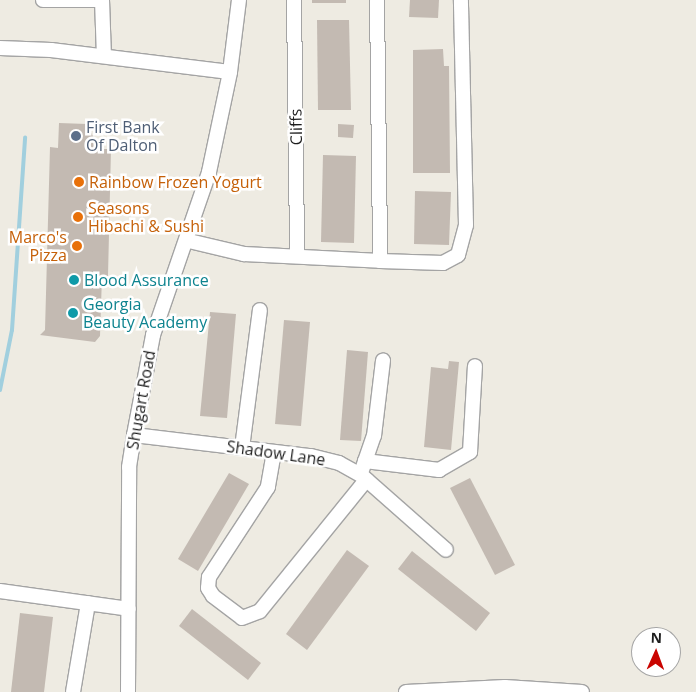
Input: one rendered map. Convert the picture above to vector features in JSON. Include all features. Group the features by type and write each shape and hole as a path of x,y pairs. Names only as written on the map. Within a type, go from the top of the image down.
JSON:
{"street":[{"path":"43,0 102,0 104,56"},
{"name":"Shugart Road","path":"128,692 130,466 134,435 153,335 189,241 209,172 230,72 239,0"},
{"name":"Cliffs","path":"294,0 297,254"},
{"path":"378,0 380,261"},
{"path":"189,241 244,254 297,254 380,261 443,263 458,255 466,225 461,0"},
{"path":"0,48 104,56 230,72"},
{"path":"242,448 260,310"},
{"path":"274,452 268,487 209,577 208,588 213,596 242,618 260,611 363,478 365,461 374,436 383,361"},
{"path":"365,461 439,470 470,452 475,366"},
{"name":"Shadow Lane","path":"134,435 311,456 363,478 446,550"},
{"path":"0,592 128,609"},
{"path":"73,692 88,603"},
{"path":"406,692 505,687 582,692"}],"building":[{"path":"312,0 346,0 346,3 312,3"},
{"path":"410,0 439,0 438,18 409,17"},
{"path":"317,20 349,20 351,110 318,110"},
{"path":"443,49 444,66 449,66 450,173 413,173 413,50"},
{"path":"59,123 87,124 99,149 111,149 108,276 102,276 100,336 95,342 40,335 45,330 50,147 58,148"},
{"path":"338,124 354,125 353,138 338,137"},
{"path":"323,155 356,156 354,243 321,242"},
{"path":"415,191 451,192 449,245 414,244"},
{"path":"210,312 236,314 227,418 200,416"},
{"path":"284,320 310,322 301,426 275,424"},
{"path":"347,350 368,352 361,441 340,440"},
{"path":"449,361 459,362 451,450 424,447 431,367 448,369"},
{"path":"229,473 249,484 198,571 178,559"},
{"path":"470,478 515,565 495,575 450,488"},
{"path":"347,550 369,566 307,650 286,634"},
{"path":"412,551 490,613 476,631 398,569"},
{"path":"192,609 261,663 248,680 179,626"},
{"path":"20,613 53,617 44,692 11,692"}],"waterway":[{"path":"0,390 12,330 25,137"}],"place":[{"name":"First Bank Of Dalton","path":"76,136"},
{"name":"Rainbow Frozen Yogurt","path":"79,182"},
{"name":"Seasons Hibachi & Sushi","path":"78,217"},
{"name":"Marco's Pizza","path":"77,246"},
{"name":"Blood Assurance","path":"74,280"},
{"name":"Georgia Beauty Academy","path":"73,313"}]}
